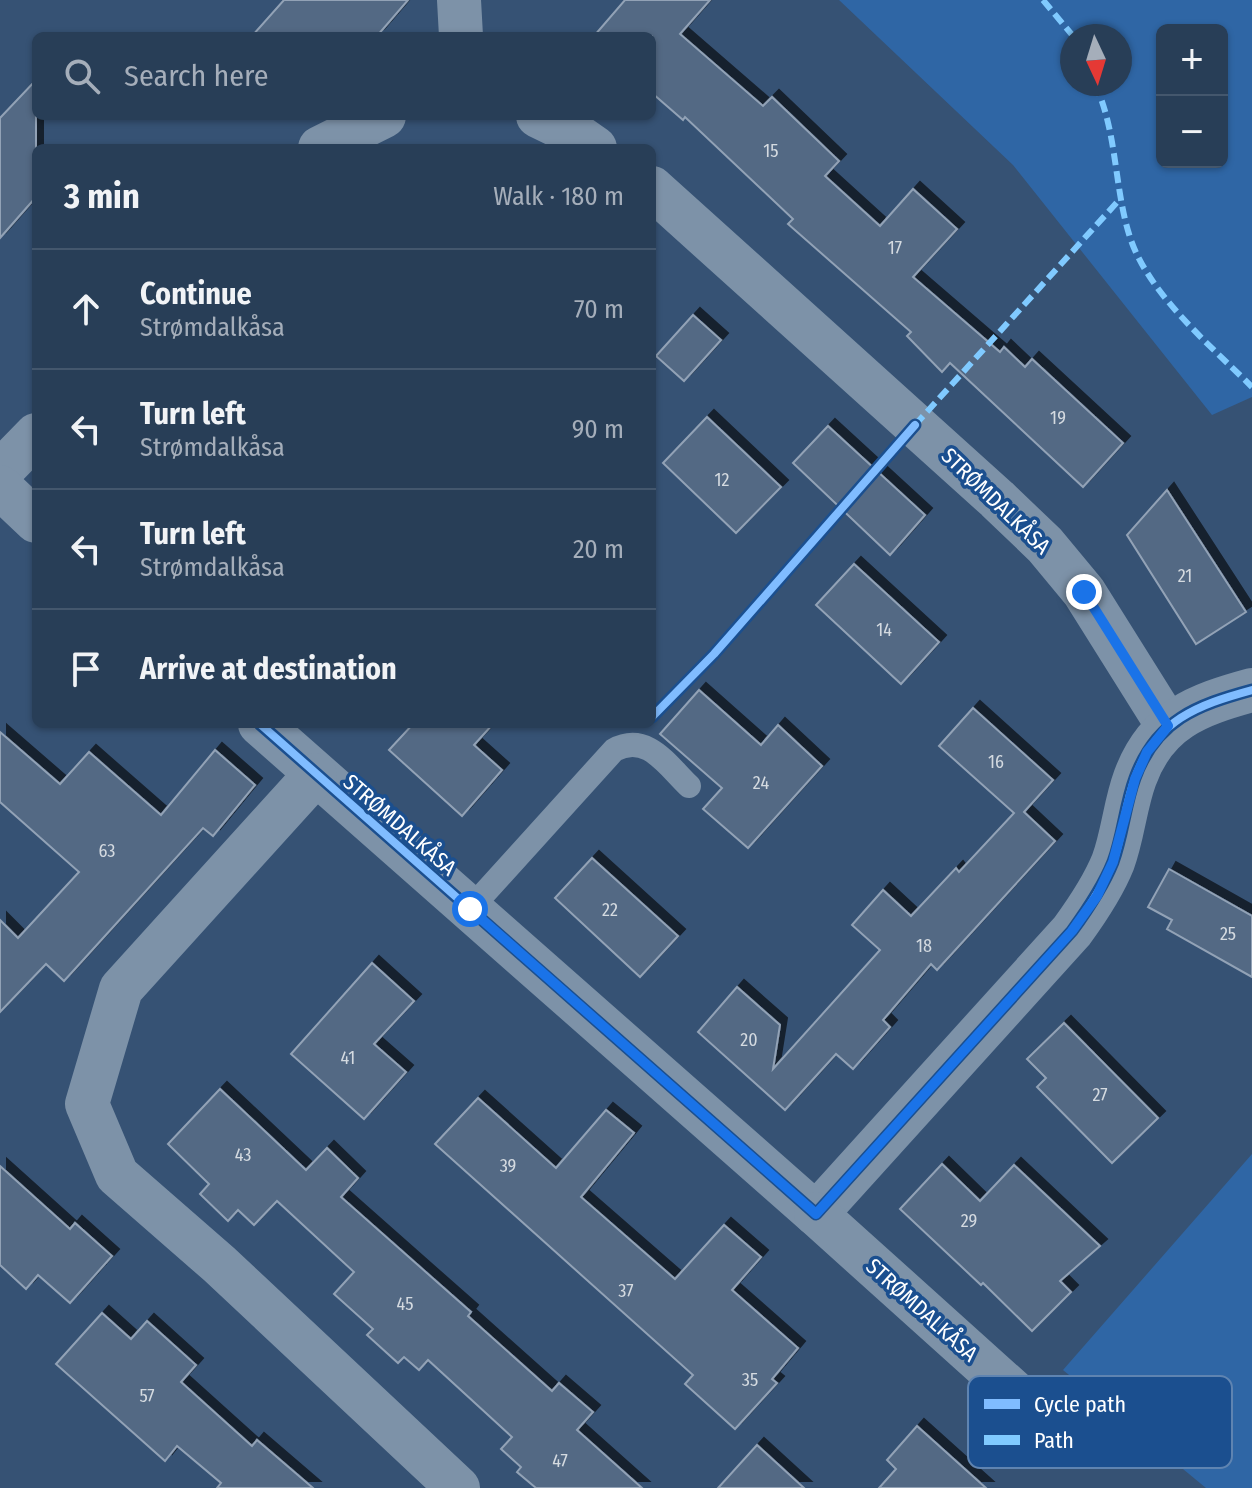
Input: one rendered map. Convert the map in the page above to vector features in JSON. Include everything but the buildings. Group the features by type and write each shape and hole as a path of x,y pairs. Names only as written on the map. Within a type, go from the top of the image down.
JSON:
{"street":[{"path":"459,0 461,32"},
{"path":"328,144 376,120"},
{"path":"546,120 589,144"},
{"name":"STRØMDALKÅSA","path":"656,192 1045,545 1084,592 1168,726"},
{"path":"0,472 32,439"},
{"path":"0,487 32,517"},
{"path":"816,1214 1072,931 1097,896 1113,862 1135,779 1147,752 1168,726 1190,710 1252,690"},
{"name":"STRØMDALKÅSA","path":"264,728 996,1376"},
{"name":"STRØMDALKÅSA","path":"315,775 121,989 87,1104 117,1175 219,1264 458,1488"}],"lane":[{"path":"470,909 614,750 626,744 649,748 689,786"}],"shaded area":[{"path":"839,0 1252,0 1252,397 1212,415 1013,165"},
{"path":"1252,1154 1252,1488 1206,1488 1182,1468 1232,1468 1232,1376 1070,1376 1063,1370"}],"marked path":[{"path":"1043,0 1063,24"},
{"path":"1100,96 1111,139 1124,215 1137,256 1164,297 1252,387"},
{"path":"915,425 1120,199"}],"cycle path":[{"path":"656,713 714,654 915,425"},
{"path":"265,728 816,1214 1078,923 1113,862 1135,778 1154,742 1196,709 1252,690"}],"route":[{"path":"470,909 816,1214 1072,931 1097,896 1113,862 1135,779 1147,752 1168,726 1084,592"}]}
